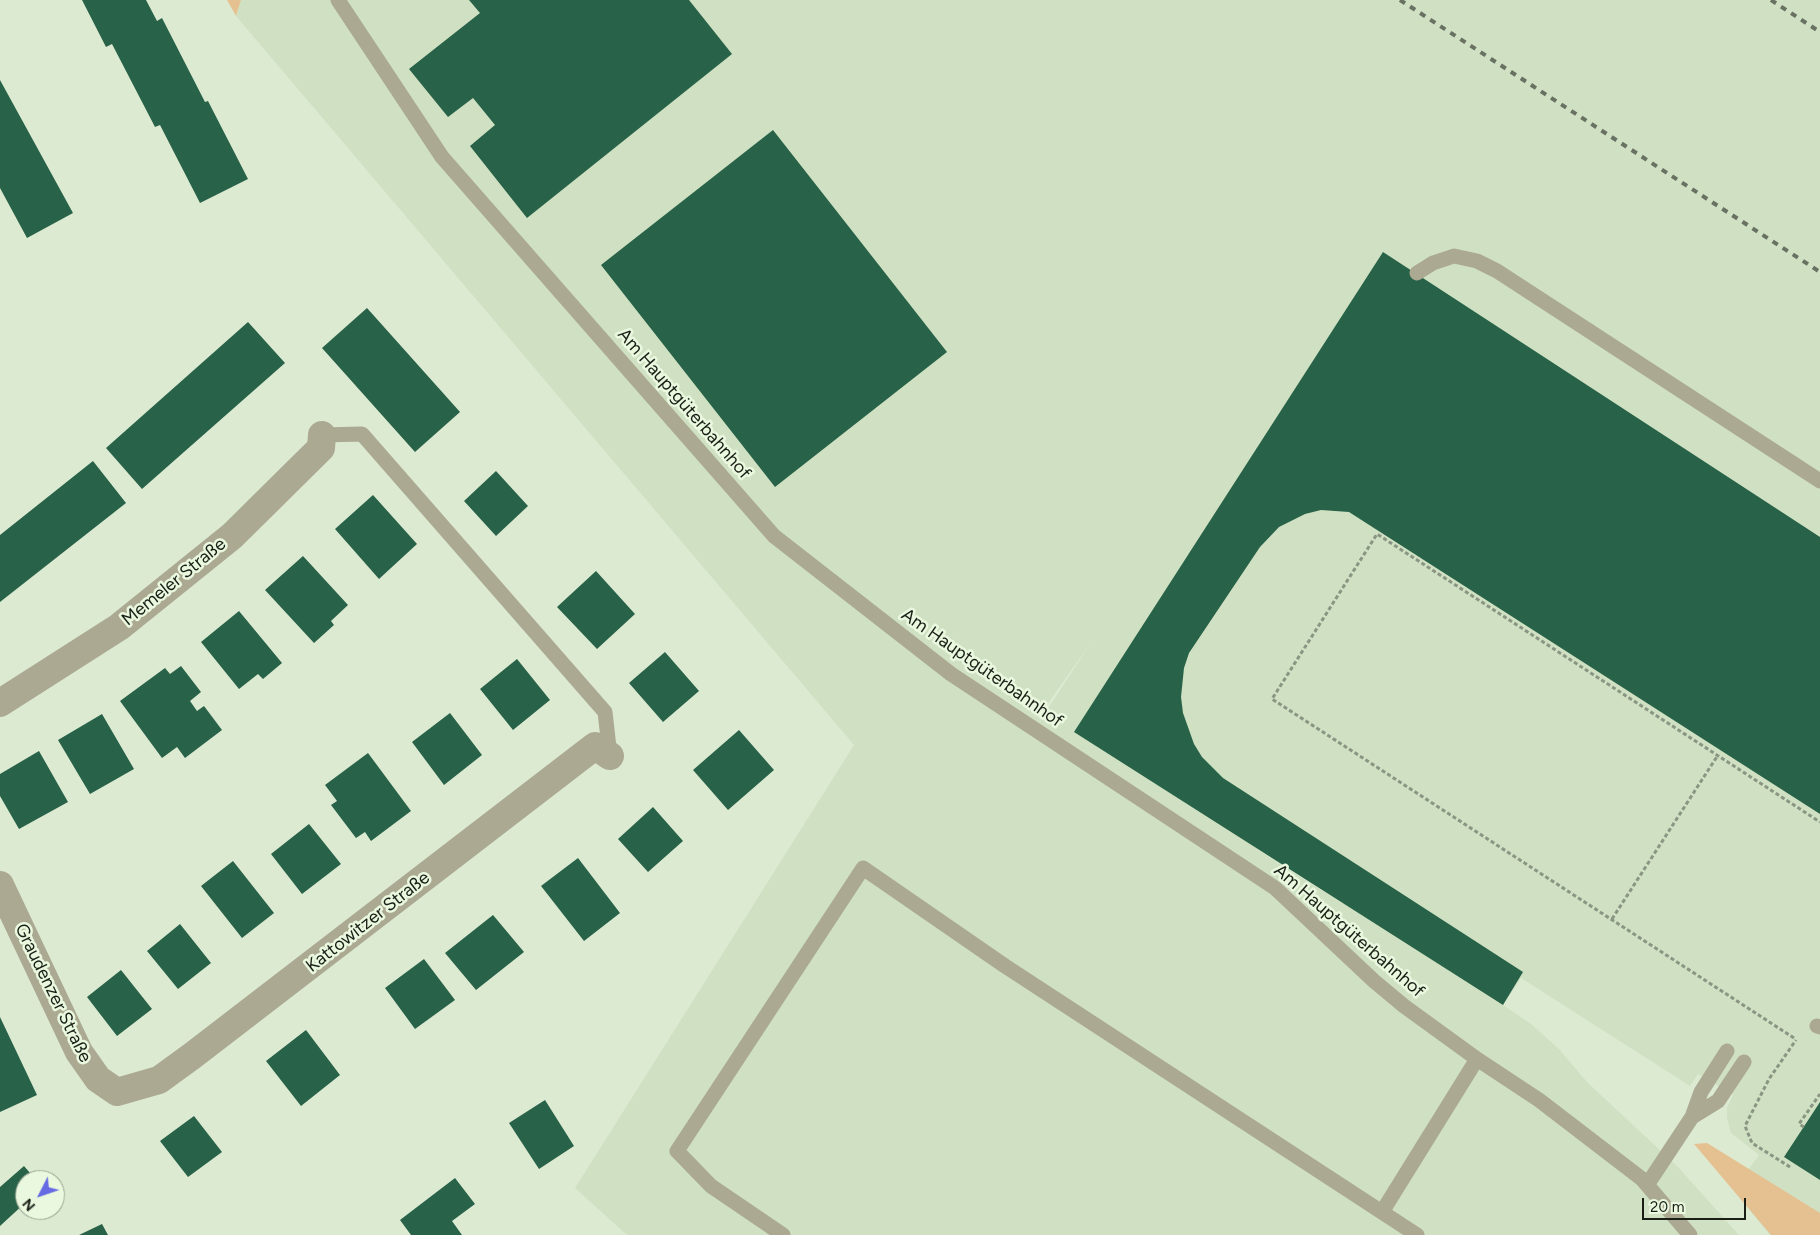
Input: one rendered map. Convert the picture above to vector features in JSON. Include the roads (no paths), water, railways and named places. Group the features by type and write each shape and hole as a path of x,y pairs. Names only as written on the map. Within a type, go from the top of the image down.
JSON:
{"street":[{"name":"Memeler Straße","path":"0,703 119,627 224,543 321,448 322,435"},
{"name":"Kattowitzer Straße","path":"117,1092 159,1080 186,1061 595,746 610,756"},
{"name":"Graudenzer Straße","path":"0,885 79,1052 98,1079 117,1092"}],"lane":[{"name":"Am Hauptgüterbahnhof","path":"338,0 442,157 774,536 951,674 1275,888 1389,993 1477,1059 1539,1100 1648,1185 1690,1235"},
{"path":"1418,273 1433,263 1454,256 1477,261 1497,271 1820,481"},
{"path":"322,435 362,434 605,712 610,756"},
{"path":"783,1235 711,1186 677,1151 863,868 1005,966 1417,1235"},
{"path":"1648,1185 1692,1117 1701,1092 1727,1051"},
{"path":"1382,1212 1477,1059"},
{"path":"1692,1117 1718,1101 1744,1062"}],"railway":[{"path":"1400,0 1820,272"},
{"path":"1771,0 1820,32"}]}
